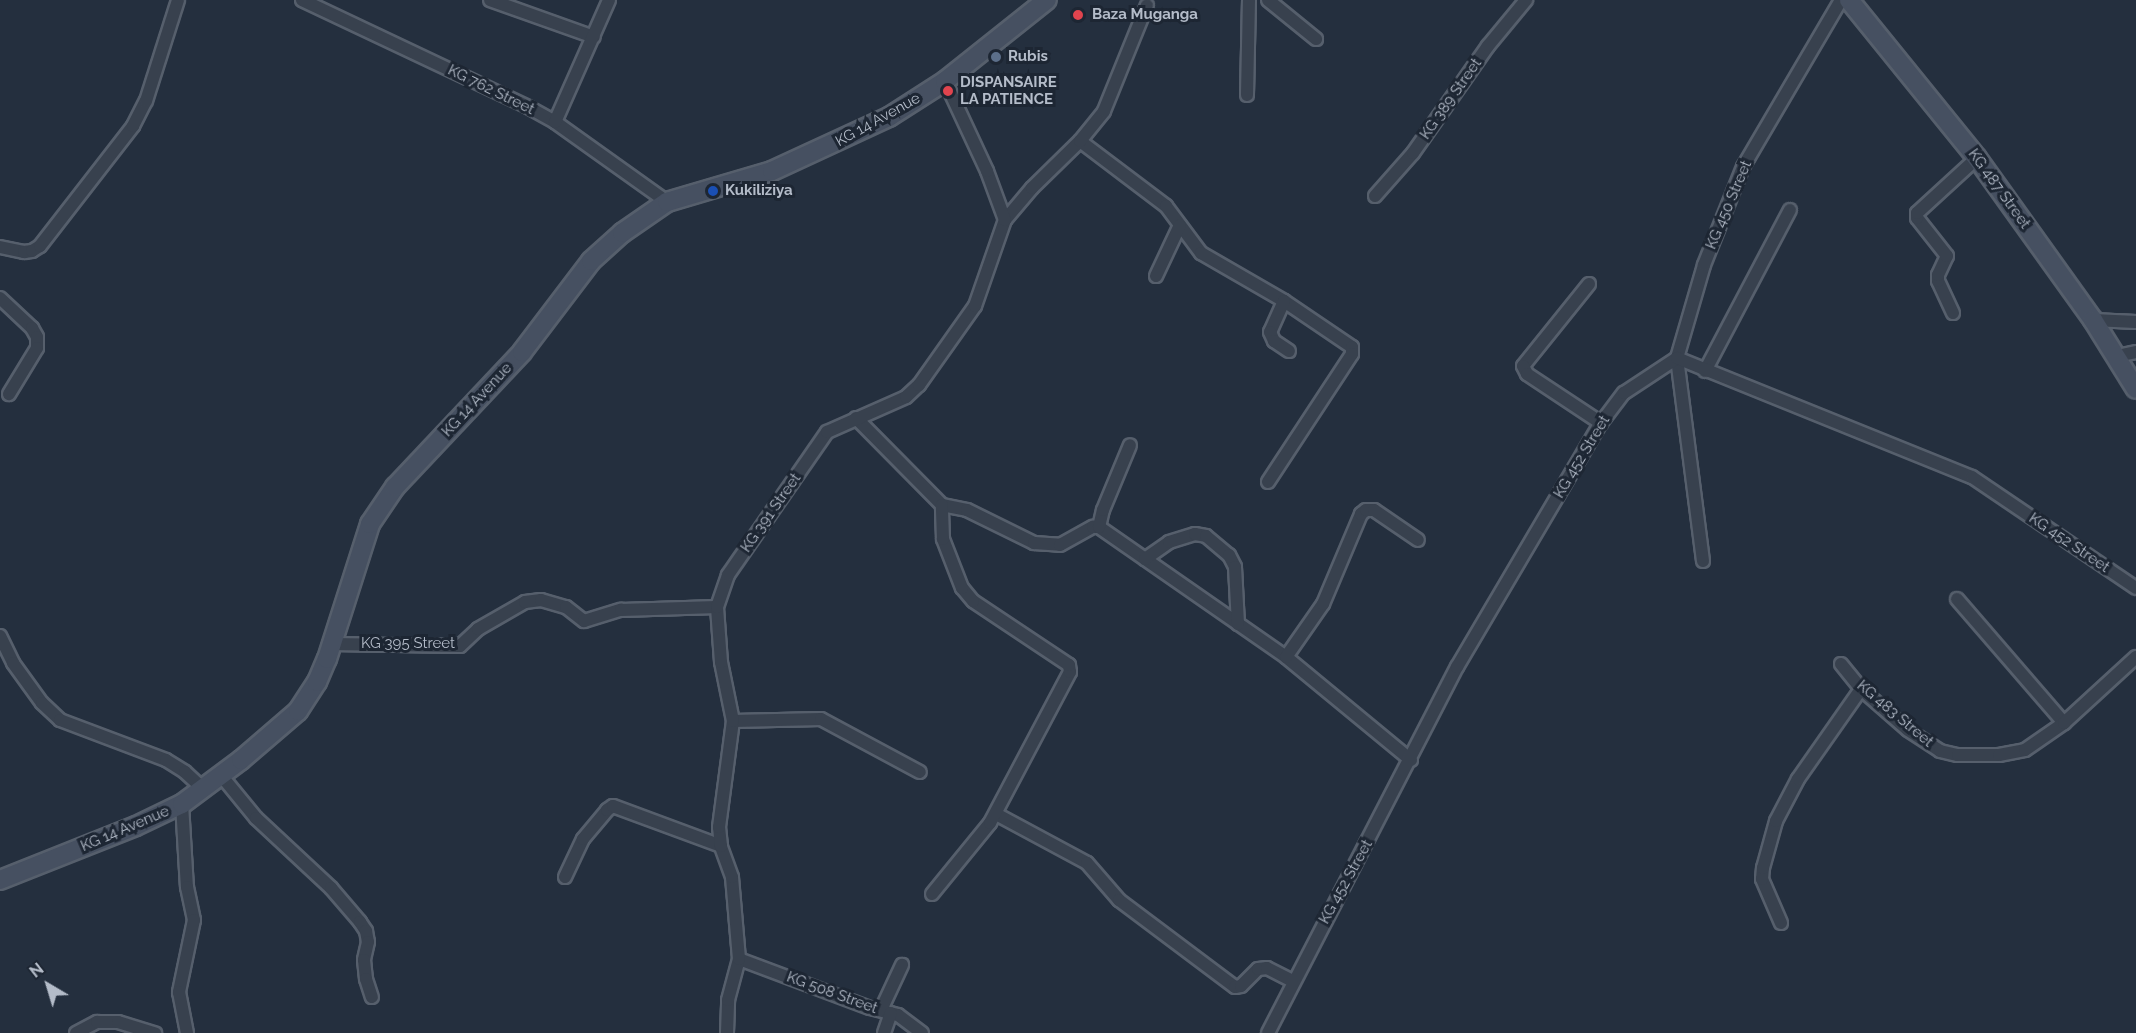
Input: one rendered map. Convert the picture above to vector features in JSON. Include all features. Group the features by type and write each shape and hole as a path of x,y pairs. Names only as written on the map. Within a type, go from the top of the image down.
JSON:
{"main road":[{"name":"KG 14 Avenue","path":"0,880 136,826 182,804 298,711 317,682 370,524 395,487 522,352 591,261 622,233 666,202 753,178 813,154 889,117 945,81 1047,0"},
{"name":"KG 487 Street","path":"1849,0 1858,8 1977,158 2118,356 2136,389"}],"street":[{"path":"0,247 24,252 32,251 40,246 133,126 146,101 178,0"},
{"name":"KG 762 Street","path":"302,0 528,107 555,122 666,202"},
{"path":"490,0 594,37"},
{"path":"555,122 609,0"},
{"path":"1247,95 1249,0"},
{"path":"1268,0 1316,39"},
{"name":"KG 389 Street","path":"1375,196 1413,153 1488,46 1526,0"},
{"name":"KG 450 Street","path":"1677,358 1704,265 1743,167 1841,0"},
{"path":"945,81 987,171 1005,220 1032,188 1080,141 1104,111 1147,5"},
{"path":"1080,141 1166,206 1201,253 1284,301 1352,347 1352,354 1268,482"},
{"path":"1953,313 1938,281 1938,275 1947,256 1917,218 1917,213 1977,158"},
{"path":"1705,371 1790,210"},
{"name":"KG 391 Street","path":"727,1033 728,1000 739,959 732,876 721,846 718,827 733,721 722,662 717,607 728,575 827,432 906,397 919,385 975,306 1005,220"},
{"path":"1156,276 1180,225"},
{"path":"1588,284 1523,366 1527,374 1601,423"},
{"path":"0,298 32,328 37,337 37,348 9,394"},
{"path":"1284,301 1270,332 1274,341 1288,351"},
{"path":"2093,320 2136,322"},
{"path":"2118,356 2136,352"},
{"path":"1677,358 1703,561"},
{"name":"KG 452 Street","path":"1268,1033 1457,667 1601,423 1624,393 1677,358 1972,477 2136,588"},
{"path":"856,418 942,505 967,510 1034,543 1060,545 1093,527 1099,527 1286,657 1411,760"},
{"path":"1099,527 1103,510 1130,446"},
{"path":"932,894 996,813 1070,667 973,601 962,588 943,539 942,505"},
{"path":"1286,657 1323,604 1361,514 1366,510 1374,510 1418,540"},
{"path":"1144,559 1168,542 1196,534 1206,536 1229,555 1235,567 1238,624"},
{"path":"1957,599 2064,723"},
{"name":"KG 395 Street","path":"330,644 460,646 478,629 525,602 541,600 566,607 584,621 621,610 717,607"},
{"path":"0,636 13,663 30,687 42,703 60,720 166,760 185,772 202,788"},
{"name":"KG 483 Street","path":"1840,664 1861,689 1908,730 1940,751 1958,755 1999,755 2025,750 2064,723 2136,657"},
{"path":"1781,922 1762,879 1776,820 1798,779 1861,689"},
{"path":"733,721 821,719 920,772"},
{"path":"220,774 256,819 331,888 360,922 366,931 368,942 364,960 366,979 372,997"},
{"path":"182,804 187,886 194,920 179,992 187,1033"},
{"path":"565,877 583,839 613,806 721,846"},
{"path":"996,813 1087,863 1119,900 1235,987 1241,986 1258,969 1267,968 1293,981"},
{"name":"KG 508 Street","path":"739,959 886,1012 922,1033"},
{"path":"884,1033 886,1012 902,965"},
{"path":"76,1033 97,1022 118,1022 155,1033"}],"place":[{"name":"Baza Muganga","path":"1078,15"},
{"name":"Rubis","path":"996,57"},
{"name":"DISPANSAIRE LA PATIENCE","path":"948,91"},
{"name":"Kukiliziya","path":"713,191"}]}
